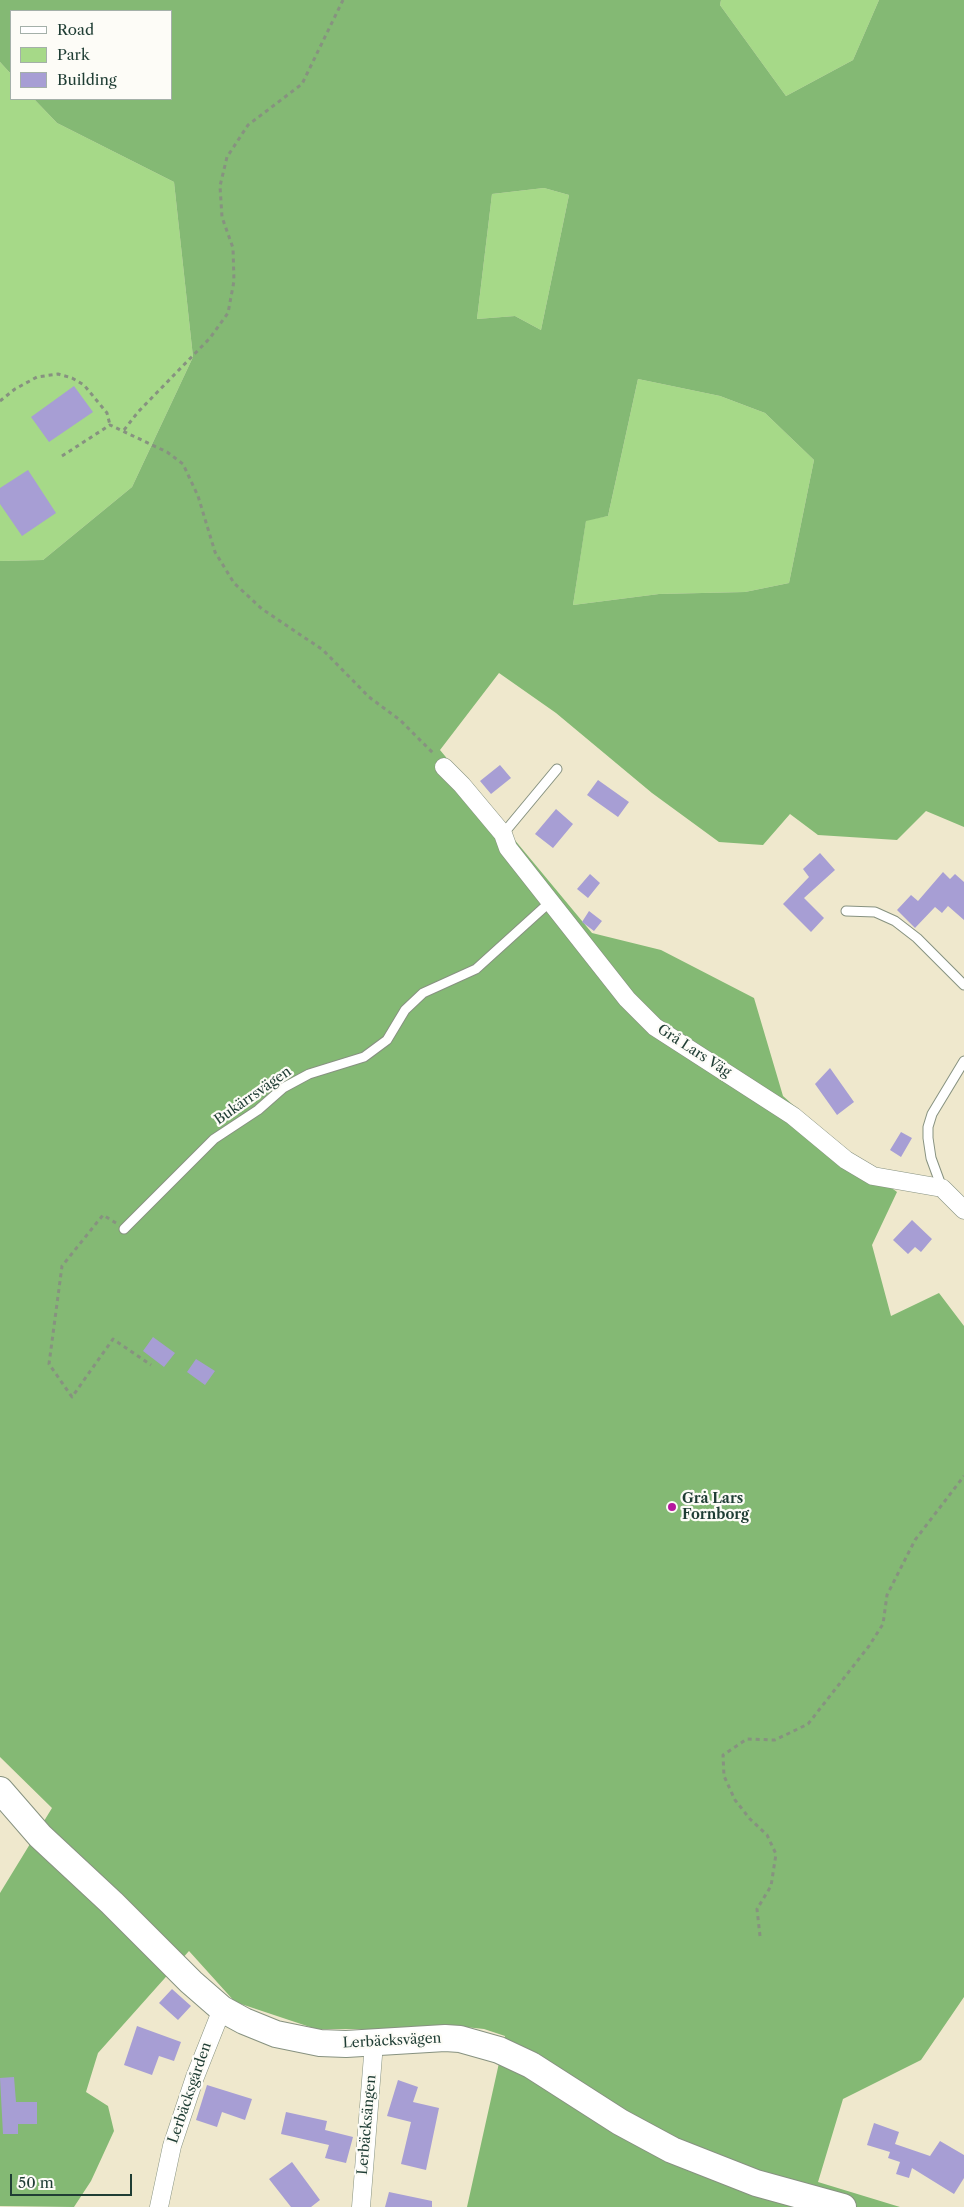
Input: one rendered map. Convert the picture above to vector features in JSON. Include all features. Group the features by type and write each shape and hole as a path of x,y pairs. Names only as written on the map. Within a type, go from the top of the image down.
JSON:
{"street":[{"name":"Grå Lars Väg","path":"444,767 462,785 503,834 508,848 550,902 627,998 655,1027 793,1116 846,1160 873,1176 942,1188"},
{"path":"942,1188 964,1210"},
{"name":"Lerbäcksvägen","path":"0,1790 40,1836 222,2010 255,2026 300,2040 329,2044 445,2038 475,2043 500,2050 531,2066 620,2122 672,2150 756,2183 842,2207"},
{"name":"Lerbäcksgården","path":"159,2207 174,2137 213,2028 222,2010"},
{"name":"Lerbäcksängen","path":"361,2207 374,2043"}],"lane":[{"path":"503,834 557,769"},
{"name":"Bukärrsvägen","path":"124,1229 214,1140 258,1110 283,1088 309,1074 364,1057 387,1040 405,1010 423,993 476,969 550,902"},
{"path":"846,911 875,912 896,922 917,938 964,985"},
{"path":"942,1188 930,1158 928,1127 932,1114 964,1061"}],"path":[{"path":"124,430 138,412 210,338 228,313 234,281 234,248 222,217 220,186 227,157 248,125 302,84 343,0"},
{"path":"0,401 15,389 37,377 58,374 72,378 84,385 107,413 110,425"},
{"path":"110,425 167,452 184,464 198,496 216,552 234,582 262,609 323,650 369,697 400,720 430,749 444,767"},
{"path":"62,456 110,425"},
{"path":"124,1229 103,1215 62,1266 49,1364 72,1397 113,1339 151,1365"},
{"path":"760,1936 757,1909 770,1886 776,1854 767,1835 750,1819 735,1800 724,1776 723,1755 748,1739 775,1740 808,1724 869,1646 882,1624 887,1595 915,1540 964,1476"}],"green space":[{"path":"0,0 721,0 720,5 786,96 853,60 879,0 964,0 964,827 926,811 897,840 818,835 790,814 763,845 719,842 652,793 556,713 499,673 440,750 592,933 661,950 754,998 783,1096 858,1163 897,1192 872,1245 891,1316 939,1293 964,1326 964,1997 921,2060 843,2099 818,2182 900,2207 467,2207 505,2036 484,2029 446,2025 379,2029 316,2029 235,2002 189,1951 98,2053 86,2092 108,2106 114,2131 91,2181 74,2207 0,2206 0,1893 52,1808 0,1757 0,561 43,560 132,487 193,357 174,182 57,123 35,100 172,100 172,10 10,10 10,73 0,62","holes":["544,188 569,195 541,330 515,316 477,319 492,194","638,379 720,396 765,413 814,460 789,583 745,592 659,594 573,605 586,521 608,516"]},
{"path":"721,0 879,0 853,60 786,96 720,5"},
{"path":"0,62 10,73 10,100 35,100 57,123 174,182 193,357 132,487 43,560 0,561"},
{"path":"544,188 569,195 541,330 515,316 477,319 492,194"},
{"path":"638,379 720,396 765,413 814,460 789,583 745,592 659,594 573,605 586,520 608,516"}],"building":[{"path":"74,386 93,412 49,442 31,417"},
{"path":"28,470 56,513 22,536 0,504 0,488"},
{"path":"500,765 511,778 491,794 480,781"},
{"path":"598,780 629,802 618,817 587,795"},
{"path":"556,809 573,824 553,848 535,834"},
{"path":"820,853 835,870 804,898 824,918 811,932 783,904 809,877 803,869"},
{"path":"943,872 950,879 955,874 964,882 964,920 948,906 942,913 935,907 915,928 897,910 911,895 918,901"},
{"path":"590,874 600,883 588,898 577,889"},
{"path":"589,911 602,921 594,931 582,922"},
{"path":"830,1068 854,1102 837,1115 815,1084"},
{"path":"901,1132 912,1138 901,1157 890,1150"},
{"path":"912,1220 932,1239 921,1252 915,1247 908,1254 893,1240"},
{"path":"153,1337 175,1353 164,1367 143,1351"},
{"path":"196,1359 215,1371 205,1385 187,1372"},
{"path":"172,1989 191,2006 178,2020 159,2003"},
{"path":"137,2026 181,2042 174,2061 159,2056 152,2075 124,2065"},
{"path":"14,2077 16,2102 37,2102 37,2124 18,2124 18,2134 3,2134 0,2078"},
{"path":"398,2080 418,2087 413,2102 439,2108 426,2170 401,2164 411,2122 387,2116"},
{"path":"207,2085 252,2099 245,2120 222,2112 217,2127 196,2120"},
{"path":"286,2112 327,2121 325,2130 353,2137 346,2163 325,2158 329,2145 281,2134"},
{"path":"874,2123 899,2132 895,2144 930,2156 940,2141 964,2155 964,2178 954,2194 912,2168 909,2178 896,2174 900,2162 888,2158 890,2152 867,2145"},
{"path":"292,2162 320,2200 311,2207 291,2207 269,2179"},
{"path":"389,2192 432,2201 432,2207 385,2207"}],"place":[{"name":"Grå Lars Fornborg","path":"672,1507"}]}
